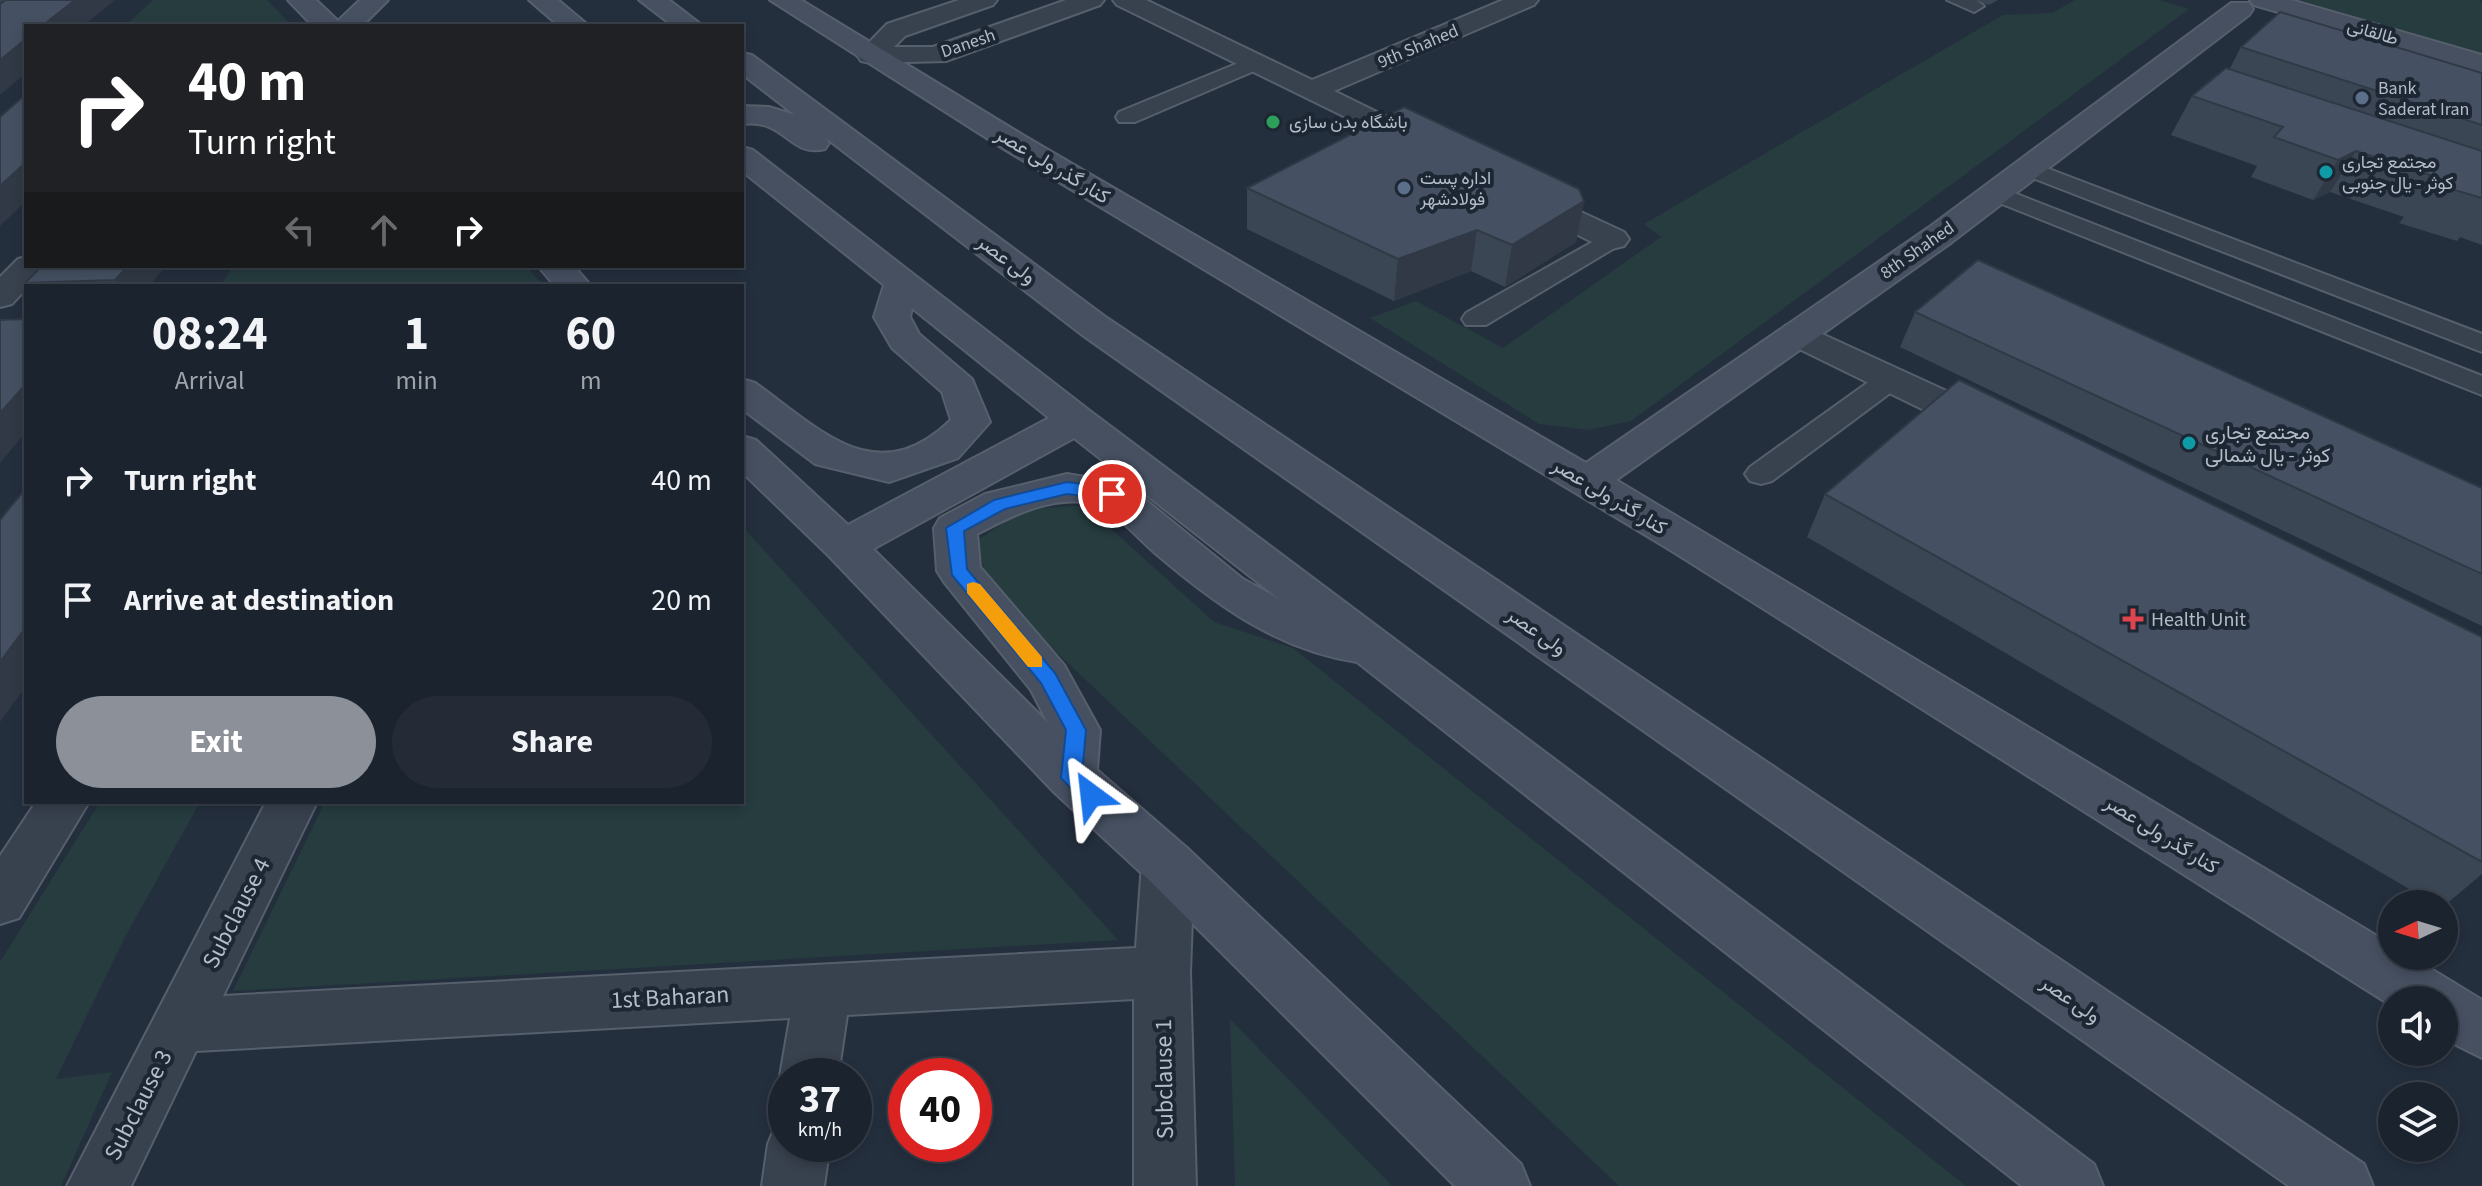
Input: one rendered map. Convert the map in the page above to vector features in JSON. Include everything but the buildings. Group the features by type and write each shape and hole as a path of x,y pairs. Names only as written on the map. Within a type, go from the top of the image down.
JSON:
{"main road":[{"path":"301,0 326,24"},
{"path":"349,24 375,0"},
{"path":"542,0 573,24"},
{"path":"652,0 687,24"},
{"name":"کنار گذر ولی عصر","path":"783,0 1586,482 2409,986"},
{"name":"طالقانی","path":"2238,3 2482,64"},
{"name":"طالقانی","path":"2238,3 2482,80"},
{"name":"8th Shahed","path":"1586,482 1996,193 2238,3"},
{"name":"ولی عصر","path":"744,62 1094,326 2342,1186"},
{"path":"744,115 774,116 794,128 803,139 834,150 863,151"},
{"path":"744,158 1076,420 2072,1186"},
{"path":"557,268 572,284"},
{"path":"744,392 829,455 889,469 944,449 971,422 959,387 905,340 892,317 902,282"},
{"path":"844,546 1076,420"},
{"path":"744,451 844,546 1072,778 1168,864 1499,1186"},
{"path":"1072,778 1076,730 1048,678 959,571 955,528 1000,504 1067,488 1112,494 1227,590 1289,626 1379,652"},
{"path":"2458,1016 2482,1031"}],"street":[{"name":"Danesh","path":"871,55 896,30 984,0"},
{"name":"Danesh","path":"871,55 936,55 1091,0"},
{"path":"1126,0 1458,163"},
{"name":"9th Shahed","path":"1311,91 1525,0"},
{"path":"1500,184 1612,239"},
{"path":"0,297 28,268"},
{"path":"1798,334 2017,440"},
{"path":"0,901 63,804"},
{"name":"Subclause 4","path":"179,1025 291,804"},
{"name":"Subclause 1","path":"1165,1186 1162,972 1168,864"},
{"name":"1st Baharan","path":"179,1025 1162,972"},
{"path":"812,1058 823,989"},
{"name":"Subclause 3","path":"98,1186 179,1025"},
{"path":"793,1186 796,1162"}],"lane":[{"path":"1127,117 1253,63"},
{"path":"1375,148 1402,136"},
{"path":"2028,168 2482,344"},
{"path":"1996,193 2482,386"},
{"path":"1476,319 1612,239"},
{"path":"1761,474 1891,379"}],"green space":[{"path":"153,0 267,0 290,24 127,24"},
{"path":"2075,0 2160,0 2189,9 1631,421 1588,430 1539,424 1370,318 1416,301 1503,348 1661,237 1644,224 2003,15 2052,13"},
{"path":"2300,0 2479,0 2482,2 2482,54"},
{"path":"233,268 527,268 543,284 221,284"},
{"path":"1085,505 1214,622 1293,648 1966,1186 1619,1186 989,588 976,541 1024,510"},
{"path":"744,528 1118,940 233,991 324,804 744,804"},
{"path":"99,804 199,804 124,939 56,1079 112,1072 61,1186 0,1186 0,962"},
{"path":"1230,1019 1392,1186 1235,1186"}],"slow traffic":[{"path":"973,589 1035,662"}],"place":[{"name":"Bank Saderat Iran","path":"2362,98"},
{"name":"باشگاه بدن سازی","path":"1273,122"},
{"name":"مجتمع تجاری کوثر - یال جنوبی","path":"2326,172"},
{"name":"اداره پست فولادشهر","path":"1404,188"},
{"name":"مجتمع تجاری کوثر - یال شمالی","path":"2189,443"},
{"name":"Health Unit","path":"2133,619"}],"route":[{"path":"1091,795 1072,778 1076,730 1048,678 959,571 955,528 1000,504 1067,488 1112,494"}]}
